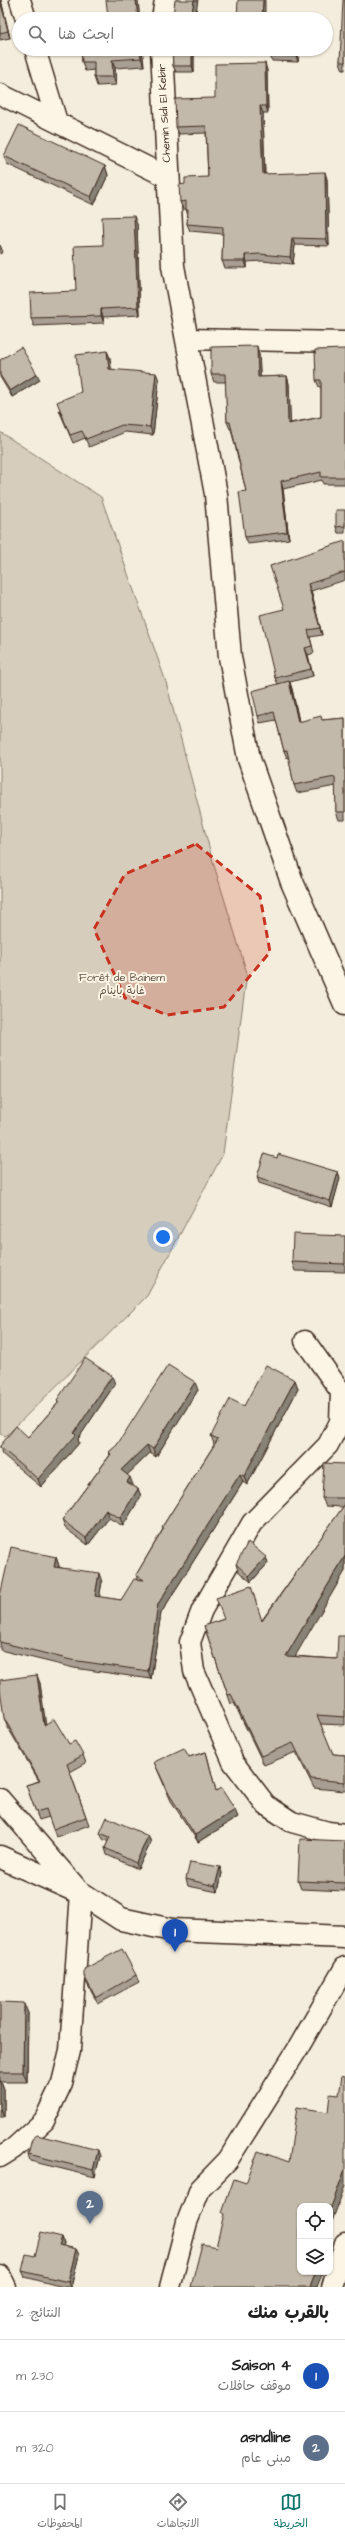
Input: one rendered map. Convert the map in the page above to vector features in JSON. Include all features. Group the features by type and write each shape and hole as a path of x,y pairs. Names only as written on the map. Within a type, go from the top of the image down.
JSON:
{"street":[{"path":"20,0 24,12"},
{"path":"164,12 166,0"},
{"path":"37,56 57,122"},
{"name":"Chemin Sidi El Kebir","path":"162,56 167,177 173,266 188,339 216,494 230,658 249,759 292,882 345,1004"},
{"path":"0,94 167,177"},
{"path":"188,339 345,342"},
{"path":"305,1341 342,1392 340,1422 328,1445 252,1523 202,1610 190,1642 194,1671 233,1762 266,1805 292,1822 328,1832 345,1834"},
{"path":"0,1799 81,1892 70,2050 62,2083 44,2121 6,2153 0,2168"},
{"path":"3,1863 81,1892 121,1919 172,1930 345,1937"},
{"path":"170,2287 187,2222 200,2188 228,2160 297,2050 345,1967"},
{"path":"332,2287 345,2243"},
{"path":"0,2275 6,2287"}],"highlighted area":[{"path":"196,844 260,896 270,952 224,1007 167,1015 125,998 94,929 125,874"}],"green space":[{"name":"Forêt de Baïnem غابة باينام","path":"0,432 101,497 166,682 213,862 247,973 223,1154 147,1296 6,1436 0,1434"}],"building":[{"path":"0,0 8,31 0,33"},
{"path":"106,0 136,0 137,12 108,12"},
{"path":"175,0 194,0 192,12 173,12"},
{"path":"238,0 263,0 262,12 237,12"},
{"path":"343,0 345,0 345,62 340,62"},
{"path":"82,56 141,56 141,58 112,60 113,77 94,77 94,62 82,62"},
{"path":"172,56 192,56 192,66 173,66"},
{"path":"265,63 266,106 260,106 263,174 325,172 326,239 292,238 290,257 260,254 245,255 245,261 222,261 223,227 187,224 188,210 186,210 186,201 180,202 179,185 185,184 185,178 208,177 206,126 176,127 175,99 215,98 215,64"},
{"path":"19,125 105,166 91,197 4,156"},
{"path":"134,216 138,307 101,309 101,316 31,318 30,293 76,291 74,246 103,245 102,217"},
{"path":"257,346 258,377 287,376 288,424 321,417 321,380 316,380 315,350 345,349 345,477 321,477 321,472 281,481 287,532 245,537 239,492 246,491 230,422 227,422 225,374 211,374 211,347"},
{"path":"21,347 37,374 10,391 0,375 0,360"},
{"path":"107,351 109,369 156,373 150,427 122,425 86,439 82,431 70,435 57,402 81,392 76,355"},
{"path":"336,510 345,510 345,526 336,527"},
{"path":"345,541 345,572 308,584 320,628 308,630 312,646 305,648 311,669 275,678 260,615 284,609 270,566"},
{"path":"289,681 298,722 321,716 322,720 345,718 345,812 336,812 335,777 294,785 287,750 284,751 274,712 258,716 252,691"},
{"path":"264,1154 277,1158 278,1154 338,1172 330,1201 257,1177"},
{"path":"293,1234 345,1236 345,1264 292,1262"},
{"path":"85,1358 112,1376 74,1433 76,1435 38,1479 0,1446 16,1426 28,1437 59,1402 57,1400"},
{"path":"168,1365 195,1382 153,1449 147,1445 121,1470 130,1477 127,1482 138,1489 120,1518 106,1510 86,1538 62,1520 111,1454 109,1452 117,1445"},
{"path":"266,1365 295,1380 244,1476 240,1474 158,1604 148,1671 71,1660 0,1642 0,1596 11,1547 56,1557 54,1567 99,1573 95,1596 121,1600 134,1579 144,1580 136,1575 164,1528 162,1527 218,1439 211,1436 230,1399 244,1406"},
{"path":"324,1463 345,1464 345,1498 322,1498"},
{"path":"345,1504 345,1556 286,1656 337,1659 338,1636 345,1636 345,1717 317,1715 333,1754 345,1755 345,1782 311,1779 293,1743 261,1756 231,1694 228,1695 204,1626 224,1619 216,1598 251,1586 262,1621"},
{"path":"248,1542 266,1557 249,1576 236,1564"},
{"path":"37,1675 44,1725 54,1719 69,1744 75,1741 83,1755 67,1764 86,1817 53,1829 46,1809 36,1812 26,1785 40,1781 4,1718 0,1688 0,1680"},
{"path":"184,1748 189,1757 206,1752 216,1791 221,1788 235,1810 195,1835 169,1794 154,1762"},
{"path":"107,1817 148,1836 136,1863 105,1848 110,1837 100,1833"},
{"path":"300,1839 345,1841 345,1883 298,1881"},
{"path":"190,1862 220,1867 215,1886 186,1879"},
{"path":"122,1949 136,1975 96,1998 84,1976 84,1969"},
{"path":"0,2002 24,2003 23,2072 0,2072"},
{"path":"342,2076 345,2077 345,2169 333,2203 297,2203 297,2275 315,2275 310,2287 191,2287 202,2244 216,2247 224,2214 222,2213 234,2179 246,2183 258,2151 289,2162 297,2107 328,2112 330,2094 339,2095"},
{"path":"37,2135 98,2150 93,2170 28,2154 32,2139"},
{"path":"41,2232 62,2237 59,2245 76,2249 68,2282 22,2271 26,2254 35,2256"}],"place":[{"name":"4 Saison","path":"175,1952"},
{"name":"asndline","path":"90,2224"}]}
